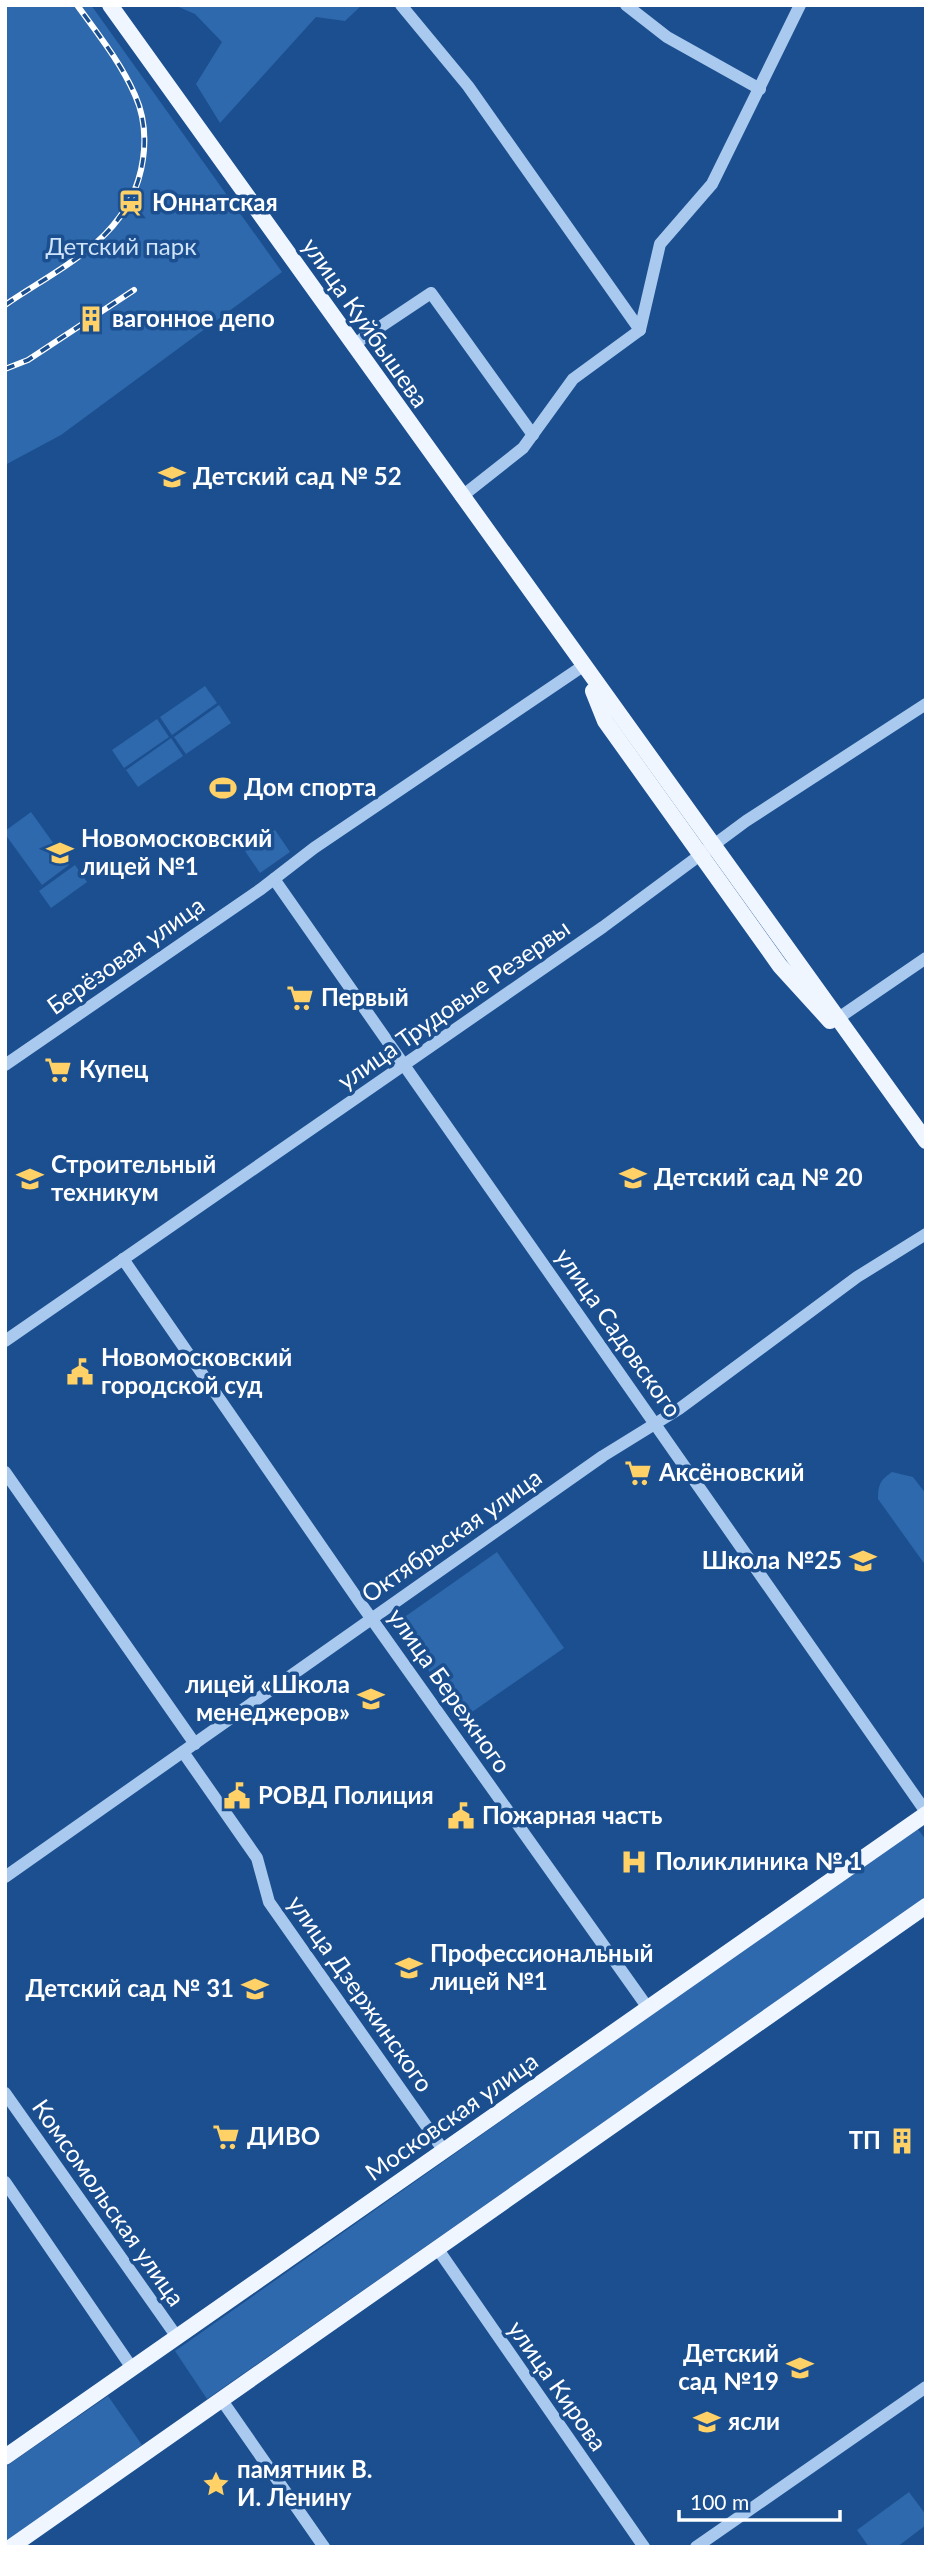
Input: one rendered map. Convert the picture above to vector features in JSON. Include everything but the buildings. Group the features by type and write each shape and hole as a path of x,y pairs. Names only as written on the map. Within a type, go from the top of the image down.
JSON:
{"main road":[{"name":"улица Куйбышева","path":"110,5 583,666 605,721 706,850"},
{"path":"706,850 869,1061 926,1141"},
{"path":"706,850 780,966 813,1006 869,1061"},
{"name":"Московская улица","path":"5,2457 926,1813"},
{"path":"11,2547 926,1906"}],"street":[{"path":"401,5 468,86 640,330"},
{"path":"626,5 667,37 760,89"},
{"path":"461,497 523,447 573,380 640,330 660,244 712,184 800,5"},
{"path":"353,345 431,293 533,435"},
{"name":"Берёзовая улица","path":"5,1065 274,879 314,848 583,666"},
{"name":"улица Трудовые Резервы","path":"5,1341 603,927 706,850 926,704"},
{"name":"улица Садовского","path":"274,879 926,1813"},
{"path":"837,1019 926,958"},
{"name":"Октябрьская улица","path":"5,1877 603,1456 679,1409 857,1277 926,1234"},
{"name":"улица Бережного","path":"122,1259 372,1619 648,2008"},
{"path":"5,1472 195,1744"},
{"name":"улица Дзержинского","path":"183,1752 257,1858 269,1902 443,2151"},
{"name":"Комсомольская улица","path":"5,2093 177,2337"},
{"path":"5,2182 132,2368"},
{"name":"улица Кирова","path":"437,2248 643,2547"},
{"path":"696,2547 925,2388"},
{"path":"222,2399 324,2547"}],"green space":[{"name":"Детский парк","path":"5,5 91,5 282,272 61,435 5,465"},
{"path":"174,5 362,5 345,21 316,17 220,123 196,84 222,42 195,14"},
{"path":"205,686 217,703 172,735 160,717"},
{"path":"219,705 231,723 186,754 174,737"},
{"path":"157,719 169,737 124,768 112,750"},
{"path":"171,738 183,756 138,787 126,770"},
{"path":"31,812 69,865 42,885 5,834 5,831"},
{"path":"275,830 290,852 260,873 245,851"},
{"path":"75,865 87,882 51,908 39,891"},
{"path":"892,1472 913,1477 926,1494 926,1566 878,1499 880,1483"},
{"path":"497,1552 564,1648 462,1719 396,1623"},
{"path":"917,1828 926,1840 926,1898 207,2399 175,2351"},
{"path":"108,2396 142,2445 5,2542 5,2467"},
{"path":"909,2492 926,2515 926,2525 897,2547 869,2547 857,2530"}],"railway":[{"path":"5,305 72,261 110,229 125,209 136,186 143,159 144,127 135,95 116,60 77,5"},
{"path":"5,369 28,360 134,290"}],"place":[{"name":"Юннатская","path":"131,203"},
{"name":"вагонное депо","path":"91,319"},
{"name":"Детский сад № 52","path":"172,477"},
{"name":"Дом спорта","path":"223,788"},
{"name":"Новомосковский лицей №1","path":"60,853"},
{"name":"Первый","path":"300,998"},
{"name":"Купец","path":"58,1070"},
{"name":"Детский сад № 20","path":"633,1178"},
{"name":"Строительный техникум","path":"30,1179"},
{"name":"Новомосковский городской суд","path":"80,1372"},
{"name":"Аксёновский","path":"638,1473"},
{"name":"Школа №25","path":"863,1561"},
{"name":"лицей «Школа менеджеров»","path":"371,1699"},
{"name":"РОВД Полиция","path":"237,1796"},
{"name":"Пожарная часть","path":"461,1816"},
{"name":"Поликлиника № 1","path":"634,1862"},
{"name":"Профессиональный лицей №1","path":"409,1968"},
{"name":"Детский сад № 31","path":"255,1989"},
{"name":"ДИВО","path":"226,2137"},
{"name":"ТП","path":"902,2141"},
{"name":"Детский сад №19","path":"800,2368"},
{"name":"ясли","path":"707,2422"},
{"name":"памятник В. И. Ленину","path":"216,2484"}]}
